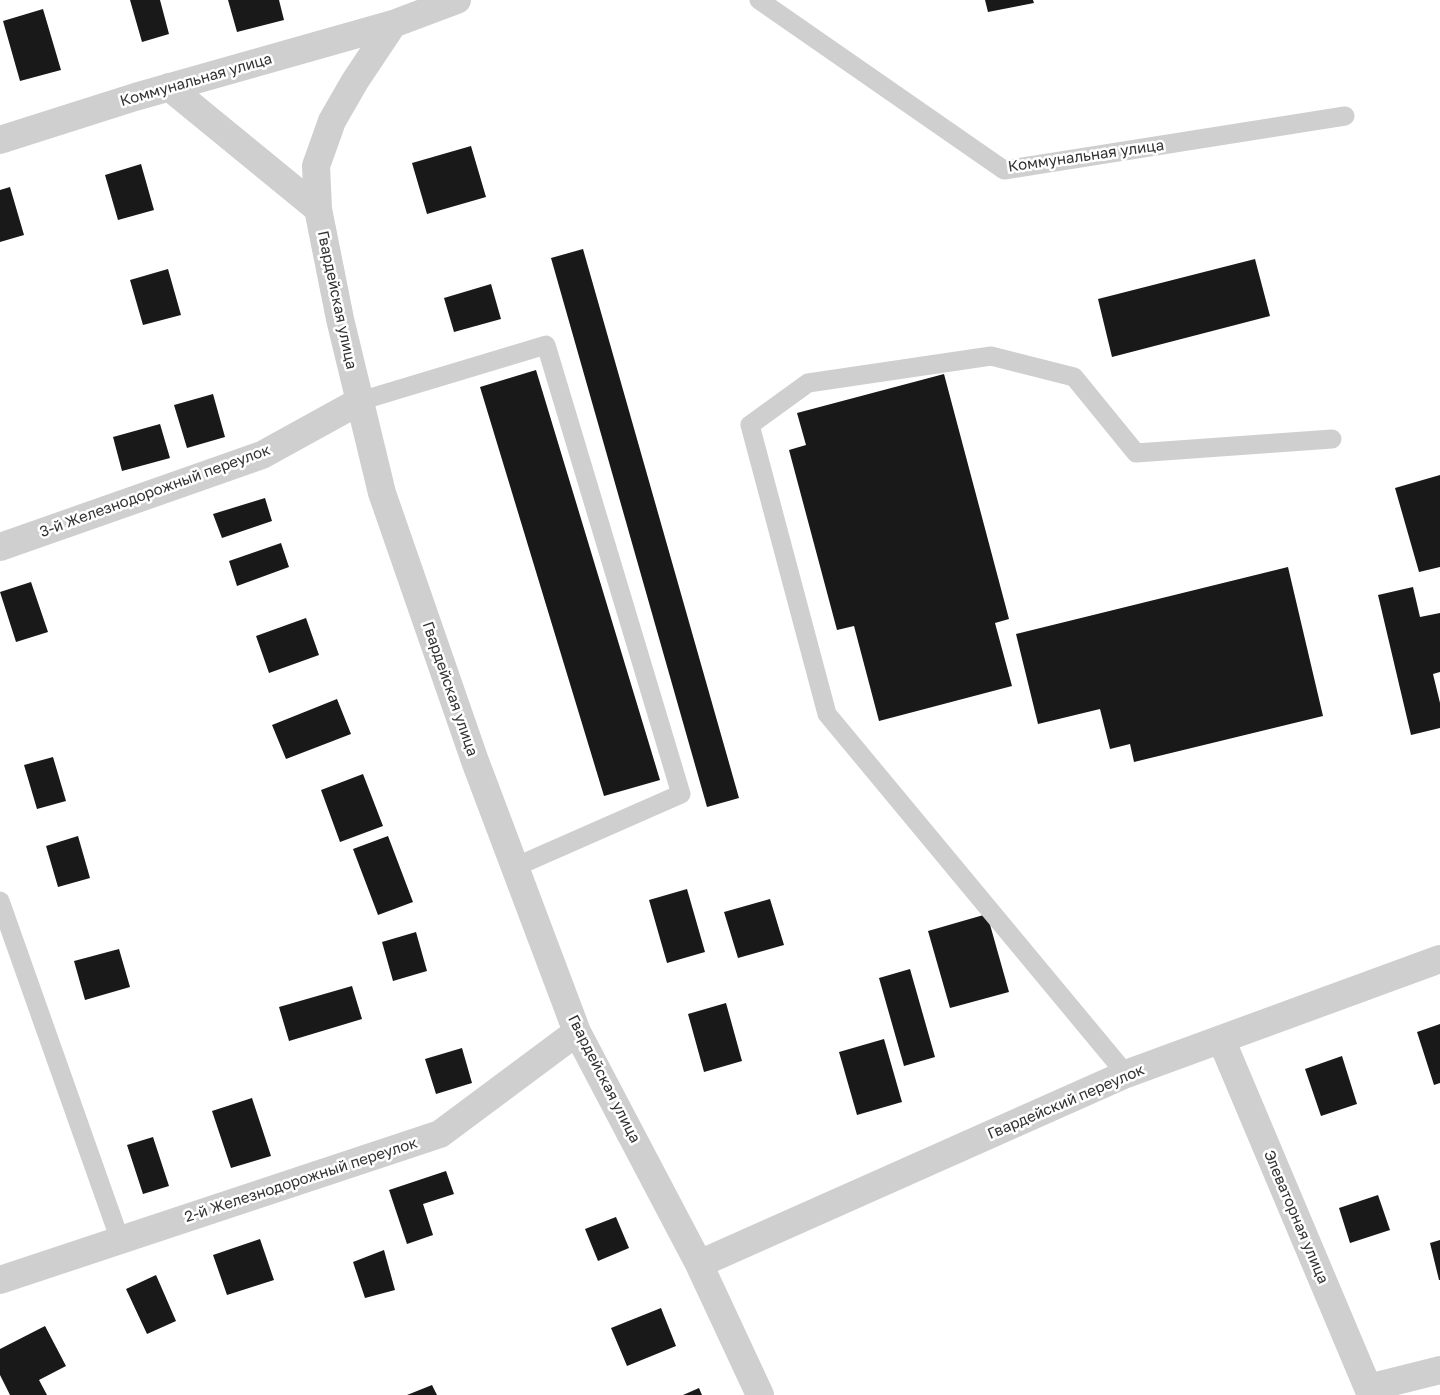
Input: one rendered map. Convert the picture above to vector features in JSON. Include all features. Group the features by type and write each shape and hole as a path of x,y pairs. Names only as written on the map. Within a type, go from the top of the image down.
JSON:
{"street":[{"path":"393,24 457,0"},
{"name":"Коммунальная улица","path":"0,140 170,87 393,24"},
{"name":"Гвардейская улица","path":"393,24 355,81 332,121 316,166 318,209 340,319 382,493 475,761 577,1032 699,1264 760,1395"},
{"path":"170,87 318,209"},
{"name":"3-й Железнодорожный переулок","path":"0,547 262,455 360,401"},
{"name":"Гвардейский переулок","path":"699,1264 1126,1074 1440,959"},
{"name":"2-й Железнодорожный переулок","path":"0,1280 440,1134 577,1032"},
{"name":"Элеваторная улица","path":"1221,1039 1369,1392"},
{"path":"1369,1392 1440,1370"}],"lane":[{"name":"Коммунальная улица","path":"759,0 1004,170 1345,116"},
{"path":"360,401 546,345 681,794 516,867"},
{"path":"1126,1074 827,714 750,425 808,383 991,356 1074,377 1136,453 1332,439"},
{"path":"0,901 120,1240"}],"building":[{"path":"130,0 160,0 169,34 142,42"},
{"path":"228,0 279,0 284,20 237,32"},
{"path":"985,0 1033,0 1034,3 988,12"},
{"path":"43,9 61,70 20,81 3,21"},
{"path":"471,146 486,197 427,214 412,163"},
{"path":"141,164 154,210 118,220 105,175"},
{"path":"10,187 24,235 0,242 0,190"},
{"path":"583,249 739,798 707,807 551,258"},
{"path":"1255,259 1270,316 1112,357 1098,299"},
{"path":"168,269 181,315 143,325 130,280"},
{"path":"491,284 501,319 454,332 444,298"},
{"path":"536,370 660,780 604,796 480,387"},
{"path":"944,374 1009,619 995,623 1012,686 879,721 854,626 837,630 789,450 806,445 797,413"},
{"path":"213,394 225,437 187,448 174,405"},
{"path":"160,424 170,458 122,471 113,437"},
{"path":"1440,475 1440,567 1419,572 1395,488"},
{"path":"265,498 272,521 222,538 213,514"},
{"path":"281,543 289,567 237,586 229,561"},
{"path":"1288,567 1323,716 1134,762 1130,744 1110,749 1100,709 1038,724 1016,634"},
{"path":"31,582 48,632 16,642 0,592"},
{"path":"1413,587 1420,617 1440,613 1440,672 1433,674 1440,703 1440,728 1411,735 1378,595"},
{"path":"306,618 319,655 269,673 256,636"},
{"path":"337,699 351,734 286,759 272,725"},
{"path":"53,757 66,801 37,809 24,765"},
{"path":"363,774 383,826 340,842 321,790"},
{"path":"78,836 90,878 58,887 46,846"},
{"path":"388,836 413,902 378,915 353,849"},
{"path":"687,889 705,952 667,963 649,900"},
{"path":"770,899 784,945 738,958 724,912"},
{"path":"987,914 1009,992 950,1008 928,931"},
{"path":"416,932 427,971 393,981 382,942"},
{"path":"119,949 130,987 85,1000 74,961"},
{"path":"910,969 935,1057 904,1066 879,978"},
{"path":"352,986 362,1019 289,1041 279,1007"},
{"path":"726,1003 742,1061 704,1072 688,1014"},
{"path":"1440,1024 1440,1083 1434,1085 1417,1032"},
{"path":"884,1039 902,1102 857,1115 839,1052"},
{"path":"462,1048 472,1083 436,1094 425,1059"},
{"path":"1342,1056 1357,1104 1321,1116 1305,1069"},
{"path":"252,1098 271,1156 231,1168 212,1111"},
{"path":"153,1137 169,1186 143,1194 127,1145"},
{"path":"446,1171 454,1194 423,1204 433,1235 407,1244 389,1190"},
{"path":"1378,1195 1390,1230 1350,1243 1339,1208"},
{"path":"616,1217 629,1248 598,1261 585,1229"},
{"path":"260,1239 274,1280 227,1295 213,1255"},
{"path":"1440,1240 1440,1280 1439,1280 1430,1243"},
{"path":"384,1250 395,1290 365,1298 353,1262"},
{"path":"156,1275 176,1321 147,1334 126,1289"},
{"path":"661,1308 676,1346 627,1366 611,1328"},
{"path":"45,1326 66,1366 39,1380 47,1395 10,1395 0,1375 0,1349"},
{"path":"432,1385 437,1395 407,1395"},
{"path":"699,1388 702,1395 683,1395"}]}
